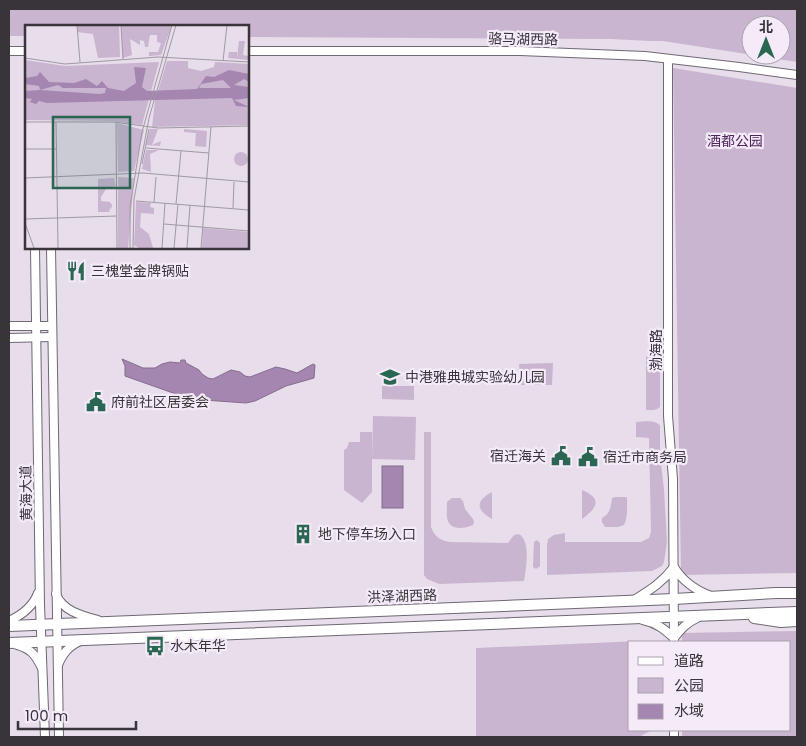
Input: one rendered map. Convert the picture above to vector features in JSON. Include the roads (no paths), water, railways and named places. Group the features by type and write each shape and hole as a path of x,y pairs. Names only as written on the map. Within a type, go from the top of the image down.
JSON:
{"main road":[{"name":"洪泽湖西路","path":"9,626 797,593"},
{"path":"9,643 797,612"},
{"path":"726,614 781,622 797,621"},
{"path":"108,622 108,632 113,639"}],"street":[{"path":"9,51 25,51"},
{"name":"骆马湖西路","path":"249,51 520,51 644,56 797,75"},
{"name":"渤海路","path":"668,58 668,416 673,479 674,640"},
{"name":"黄海大道","path":"35,249 40,588 45,737"},
{"name":"黄海大道","path":"51,249 58,737"},
{"path":"9,326 52,326"},
{"path":"9,338 52,338"},
{"path":"632,601 661,582 674,567 692,588 713,597"},
{"path":"9,621 32,606 40,588"},
{"path":"56,592 57,598 65,606 82,616 108,622"},
{"path":"632,618 660,626 674,640 682,627 701,616"},
{"path":"57,669 63,653 82,640"},
{"path":"9,643 29,650 34,654 43,670"}],"water":[{"path":"122,359 143,368 155,368 162,364 170,362 180,363 181,360 185,360 186,363 199,370 202,374 213,379 231,370 250,377 276,367 297,373 313,364 315,365 314,378 286,386 255,401 246,403 190,399 125,376 125,366"},
{"path":"382,466 403,466 403,508 382,508"}],"place":[{"name":"三槐堂金牌锅贴","path":"76,271"},
{"name":"中港雅典城实验幼儿园","path":"390,377"},
{"name":"府前社区居委会","path":"96,402"},
{"name":"宿迁海关","path":"561,456"},
{"name":"宿迁市商务局","path":"588,457"},
{"name":"地下停车场入口","path":"303,534"},
{"name":"水木年华","path":"155,646"}],"park label":[{"name":"酒都公园","path":"735,141"}]}
